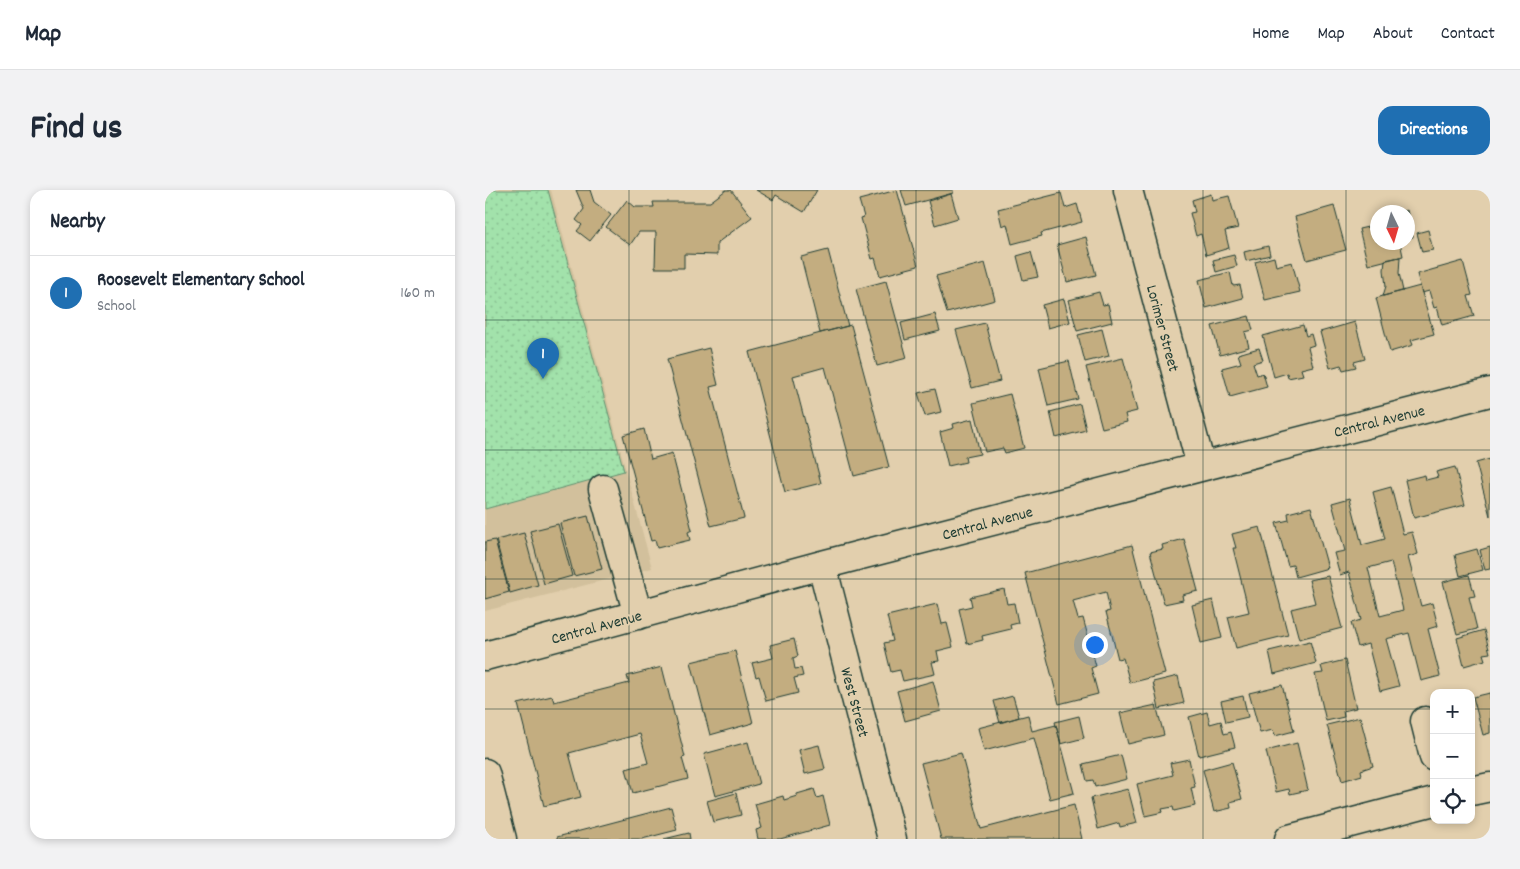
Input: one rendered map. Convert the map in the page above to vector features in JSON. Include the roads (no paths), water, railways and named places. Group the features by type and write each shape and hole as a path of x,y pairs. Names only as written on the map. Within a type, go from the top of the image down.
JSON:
{"street":[{"name":"Lorimer Street","path":"1128,190 1201,466"},
{"name":"Central Avenue","path":"485,656 822,564 1490,392"},
{"path":"603,489 638,614"},
{"name":"West Street","path":"822,564 892,839"},
{"path":"1425,721 1430,740"},
{"path":"485,773 502,839"},
{"path":"1475,790 1490,787"},
{"path":"1289,839 1430,802"}],"place":[{"name":"Roosevelt Elementary School","path":"543,379"}]}
